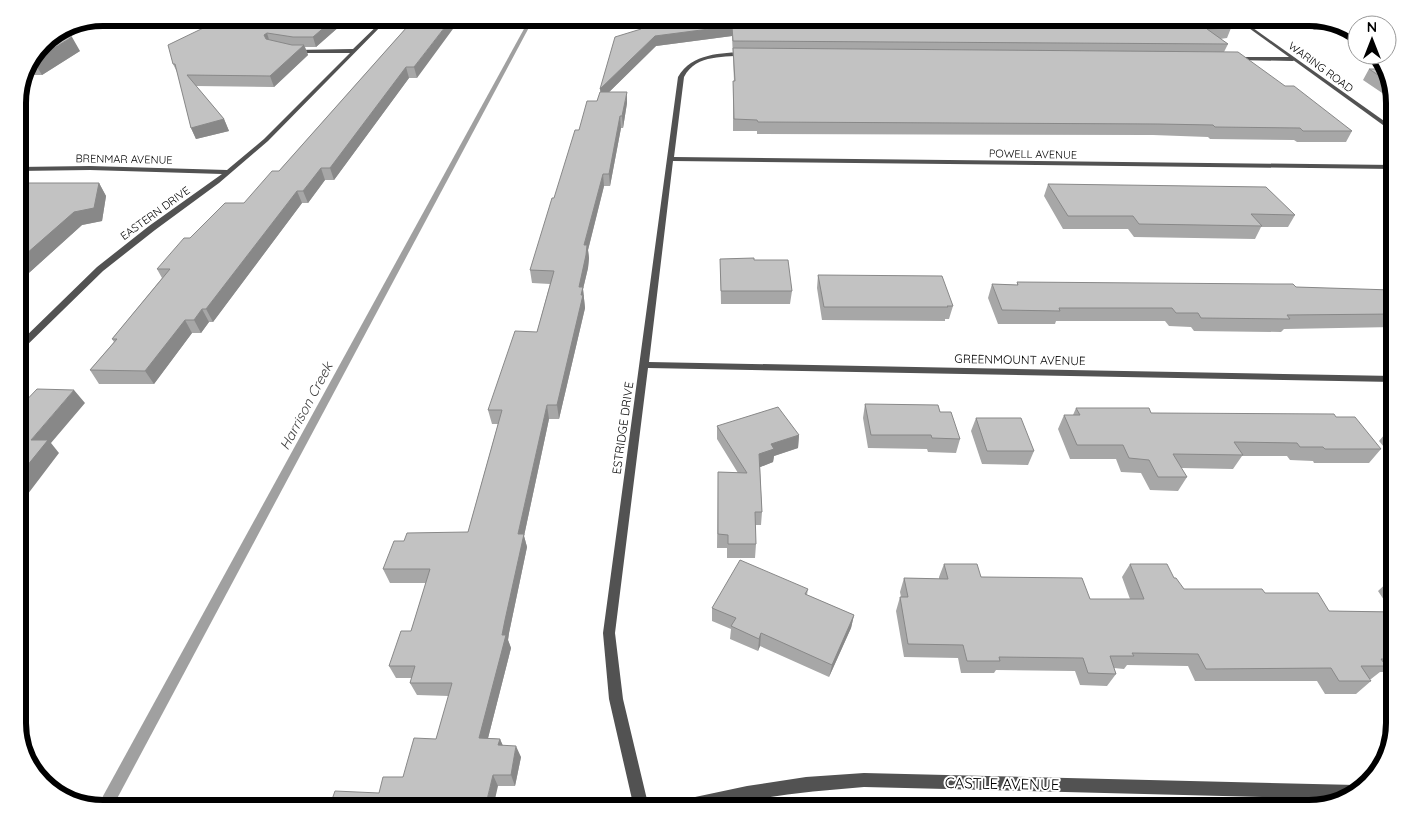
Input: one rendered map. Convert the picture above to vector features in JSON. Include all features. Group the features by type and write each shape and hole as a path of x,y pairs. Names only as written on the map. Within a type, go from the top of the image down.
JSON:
{"street":[{"name":"EASTERN DRIVE","path":"26,341 113,258 229,172 266,140 378,26"},
{"name":"WARING ROAD","path":"1248,26 1386,125"},
{"path":"287,50 353,52"},
{"name":"ESTRIDGE DRIVE","path":"640,800 621,724 611,671 610,607 644,365 681,77 685,68 701,60 722,55 754,54"},
{"path":"1224,58 1293,59"},
{"name":"POWELL AVENUE","path":"671,159 1386,167"},
{"name":"BRENMAR AVENUE","path":"26,169 90,168 229,172"},
{"name":"GREENMOUNT AVENUE","path":"644,365 1386,379"},
{"name":"CASTLE AVENUE","path":"716,800 806,784 864,780 1342,792"}],"building":[{"path":"207,26 326,26 313,37 293,37 267,33 264,35 266,39 292,45 304,45 270,76 187,75 224,119 191,128 175,64 173,64 168,45"},
{"path":"408,26 446,26 414,67 406,67 330,168 321,168 303,191 297,191 206,309 202,309 194,320 185,320 145,371 90,370 117,339 112,339 170,269 157,269 184,238 190,238 225,203 244,203 272,171 279,171"},
{"path":"640,26 732,26 655,36 600,89 615,37 641,29"},
{"path":"732,26 1228,26 1231,28 1207,29 1228,44 733,41"},
{"path":"65,37 72,37 45,53 53,45"},
{"path":"733,48 1238,52 1285,86 1294,86 1352,131 1303,131 1300,128 1215,127 1213,125 758,122 757,120 734,119 733,81 735,81"},
{"path":"1369,69 1378,69 1381,77"},
{"path":"600,92 627,92 622,116 620,116 609,174 603,174 584,245 587,245 586,255 579,287 583,287 581,295 583,295 557,405 547,405 518,534 524,534 502,635 506,635 479,738 500,739 498,745 516,746 511,775 493,775 487,800 332,800 335,791 379,793 383,777 403,777 414,738 436,739 452,683 410,683 415,666 389,666 401,631 411,631 430,569 383,569 394,541 404,541 407,533 468,532 502,410 488,410 515,331 537,332 554,271 530,270 575,130 579,130 587,101 597,101"},
{"path":"26,183 99,183 94,208 74,212 26,254 26,211 29,208 26,208"},
{"path":"1048,184 1266,187 1295,215 1251,214 1262,226 1139,224 1133,216 1068,216"},
{"path":"754,258 754,260 788,260 792,291 721,291 720,259"},
{"path":"818,275 942,276 953,306 824,307"},
{"path":"1017,282 1293,284 1296,287 1386,290 1386,314 1287,315 1290,319 1201,318 1198,313 1176,313 1172,308 1059,308 1060,311 1002,310 992,284 1018,285"},
{"path":"37,389 74,390 31,440 48,440 26,467 26,401"},
{"path":"865,404 938,405 940,412 951,412 960,439 932,438 931,435 871,435"},
{"path":"778,407 799,435 771,444 774,449 759,454 762,512 755,512 756,544 728,544 728,535 718,534 718,472 747,473 717,426"},
{"path":"1076,408 1149,408 1151,413 1334,414 1336,417 1355,417 1381,449 1325,449 1323,447 1300,447 1297,443 1234,442 1243,455 1173,454 1187,477 1158,477 1149,460 1129,458 1123,445 1077,445 1064,415 1080,415"},
{"path":"976,418 1021,418 1034,451 987,451"},
{"path":"740,560 808,589 805,594 854,615 832,665 761,633 759,639 731,626 736,618 712,608"},
{"path":"944,564 977,564 981,577 1082,578 1090,599 1144,599 1130,564 1167,564 1174,578 1184,589 1262,589 1265,593 1318,593 1329,611 1386,612 1386,659 1381,659 1386,666 1361,666 1371,681 1339,681 1331,668 1206,669 1198,654 1132,653 1134,656 1110,656 1116,674 1088,673 1083,658 999,657 1000,661 967,661 963,645 908,644 900,597 908,597 904,578 948,579"}],"waterway":[{"name":"Harrison Creek","path":"108,800 528,26"}]}
